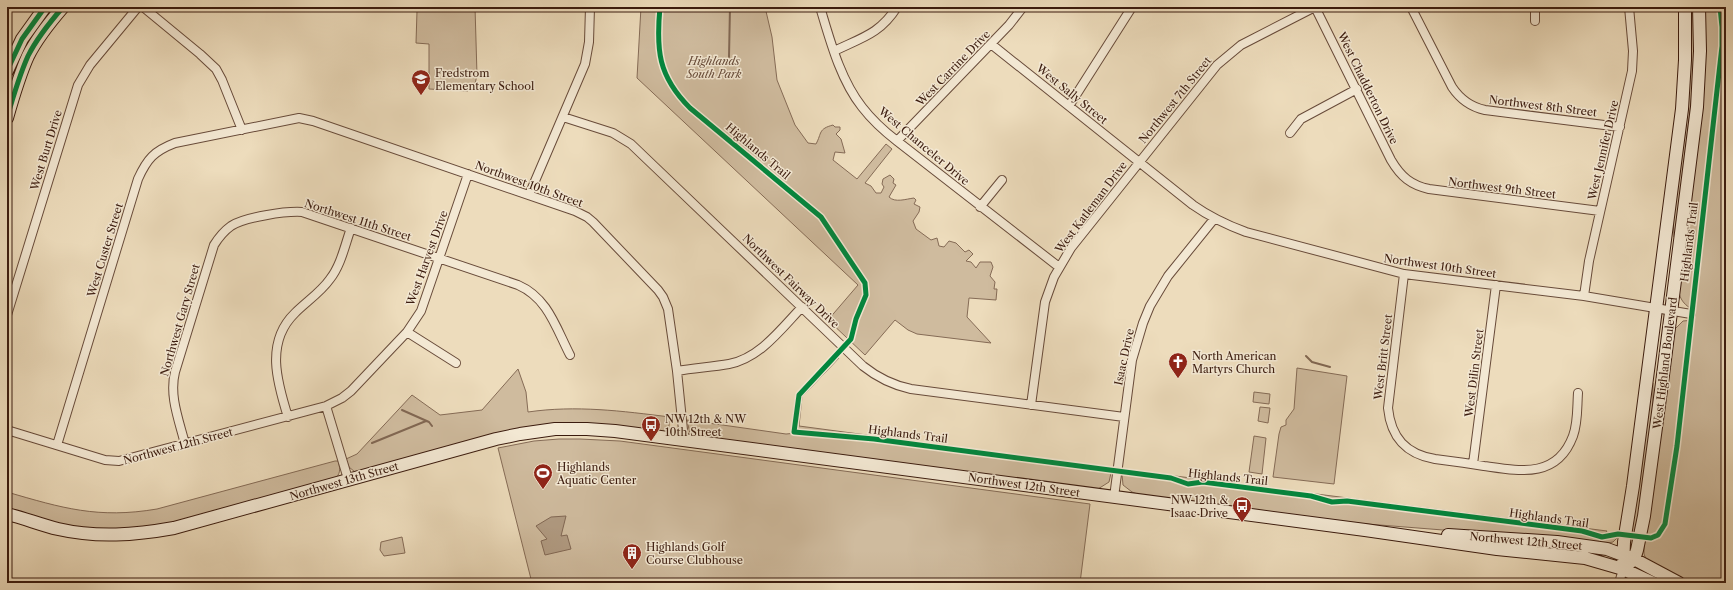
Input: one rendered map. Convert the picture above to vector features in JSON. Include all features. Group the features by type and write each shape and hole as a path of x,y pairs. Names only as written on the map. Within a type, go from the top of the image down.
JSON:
{"main road":[{"path":"7,71 22,38 45,7"},
{"path":"7,118 18,82 29,55 46,28 63,7"},
{"name":"West Highland Boulevard","path":"1628,556 1656,309 1682,109 1686,60 1685,7"},
{"name":"West Highland Boulevard","path":"1628,556 1637,550 1644,516 1671,312 1697,107 1700,51 1699,7"},
{"name":"Northwest 13th Street","path":"7,514 71,532 128,535 174,528 496,439 536,431 593,429 684,440"},
{"name":"Northwest 12th Street","path":"684,440 1114,496 1497,549 1585,558 1623,569 1652,583"},
{"name":"Northwest 12th Street","path":"1365,530 1557,542 1590,546 1628,556 1679,583"},
{"path":"1623,569 1628,556"}],"street":[{"name":"West Burt Drive","path":"7,315 78,85 90,65 138,7"},
{"path":"143,7 216,68 242,130"},
{"path":"529,196 585,64 589,42 590,7"},
{"name":"West Chanceler Drive","path":"820,7 834,51 844,76 861,106 872,118 897,141 1059,267"},
{"path":"834,51 877,31 891,17 897,7"},
{"name":"West Carrine Drive","path":"897,141 991,44 1023,7"},
{"path":"1069,106 1132,7"},
{"name":"West Chadderton Drive","path":"1315,7 1391,160 1404,178"},
{"name":"Northwest 7th Street","path":"1138,163 1208,74 1228,54 1241,45 1315,7"},
{"name":"Northwest 8th Street","path":"1411,7 1448,81 1456,93 1464,101 1485,110 1620,127"},
{"path":"1535,7 1535,21"},
{"name":"West Jennifer Drive","path":"1584,296 1588,267 1620,127 1633,61 1629,7"},
{"name":"West Sally Street","path":"991,44 1138,163"},
{"path":"1290,133 1293,127 1304,117 1356,89"},
{"name":"Northwest Fairway Drive","path":"563,117 613,133 631,144 872,374 894,385 911,389 1124,417"},
{"name":"Northwest 10th Street","path":"242,130 289,120 306,119 468,174 588,217 663,297 668,309 677,371 684,440"},
{"name":"West Custer Street","path":"57,445 138,179 148,159 164,147 175,143 242,130"},
{"name":"Northwest 10th Street","path":"1138,163 1214,219 1246,232 1404,274 1584,296 1671,312 1691,314"},
{"name":"West Katleman Drive","path":"1031,405 1045,302 1054,277 1059,267 1081,235 1138,163"},
{"name":"West Harvest Drive","path":"326,406 342,398 351,391 407,332 420,311 468,174"},
{"name":"Northwest 9th Street","path":"1404,178 1420,187 1430,189 1600,211"},
{"path":"980,207 1002,180"},
{"name":"Northwest 11th Street","path":"225,230 242,221 294,212 311,214 518,285 531,292 544,304 570,355"},
{"name":"Isaac Drive","path":"1114,496 1134,350 1142,323 1150,306 1168,276 1214,219"},
{"path":"288,417 275,369 276,348 279,337 291,317 326,285 334,274 351,228"},
{"name":"Northwest Gary Street","path":"186,444 174,400 173,379 211,253 218,238 225,230"},
{"name":"West Britt Street","path":"1404,274 1388,400 1390,421 1399,440 1411,451 1422,457 1474,464"},
{"name":"West Dilin Street","path":"1474,464 1496,285"},
{"path":"677,371 729,364 752,355 802,307"},
{"path":"407,332 456,363"},
{"path":"1474,464 1528,471 1538,469 1554,461 1565,450 1574,434 1578,393"},
{"path":"326,406 348,479"},
{"name":"Northwest 12th Street","path":"7,430 105,460 119,461 326,406"},
{"path":"1619,583 1623,569"}],"green space":[{"path":"51,7 57,7 7,101 7,85 17,56"},
{"path":"424,7 475,7 477,75 475,84 468,91 429,89 429,44 416,43 417,11 424,11"},
{"name":"Highlands South Park","path":"641,7 765,7 772,37 777,80 795,125 808,143 816,144 821,132 825,128 833,125 835,127 840,127 840,130 836,134 841,139 845,153 835,152 833,160 857,179 886,144 892,149 865,183 871,186 876,193 881,193 884,187 882,184 883,179 890,175 894,179 893,183 896,185 889,197 894,200 914,198 916,200 914,204 920,207 919,212 913,221 916,229 931,240 937,238 939,246 944,247 949,241 956,243 965,252 969,250 973,254 966,261 971,262 976,268 980,262 991,262 993,267 990,276 995,282 994,289 997,289 996,300 969,298 967,317 991,343 917,334 908,330 895,320 865,355 828,320 858,285 637,78"},
{"path":"1689,7 1694,7 1695,15 1694,78 1674,237 1673,218"},
{"path":"1703,7 1726,7 1726,583 1687,583 1646,559 1644,554 1644,540 1657,537 1665,528 1663,526 1658,533 1653,536 1644,536 1674,330 1683,321 1694,320 1694,308 1691,306 1690,308 1684,303 1679,292"},
{"path":"835,354 839,358 802,397 799,426 1107,467 1106,471 1111,473 1109,482 1098,489 693,436 690,434 687,420 786,434 797,433 822,435 792,431 796,395"},
{"path":"1297,368 1347,376 1334,484 1273,477 1281,427 1286,425 1286,420 1294,409"},
{"path":"518,369 526,392 528,412 581,409 617,411 670,417 668,434 594,425 355,472 349,467 346,459 357,454 412,395 440,415 482,410"},
{"path":"1651,383 1653,383 1653,404 1638,520 1634,534 1630,534"},
{"path":"1254,392 1270,394 1269,404 1253,402"},
{"path":"1260,407 1270,408 1268,423 1258,421"},
{"path":"1254,436 1266,438 1262,474 1249,472"},
{"path":"559,439 620,441 1090,504 1080,583 532,583 498,448 534,441"},
{"path":"338,461 340,468 339,474 336,478 164,525 123,530 82,528 53,523 7,509 7,492 45,503 80,510 116,513 157,509"},
{"path":"1128,470 1607,531 1602,539 1618,537 1613,542 1607,543 1342,522 1140,495 1132,492 1123,485 1122,474 1127,474"},
{"path":"402,537 405,553 384,556 380,550 381,542"}],"shaded area":[{"path":"566,516 561,536 567,535 571,549 545,555 541,541 547,539 536,526 551,517"}],"waterway":[{"path":"729,57 730,7"},
{"path":"1306,356 1312,362 1330,367"},
{"path":"402,410 429,422 432,426"},
{"path":"372,443 426,421"}],"cycle path":[{"path":"7,71 22,39 45,7"},
{"path":"7,118 28,56 44,30 63,7"},
{"name":"Highlands Trail","path":"660,7 658,36 659,49 665,73 679,96 690,108 821,217 865,283 866,295 856,319 851,339 799,395 794,432 874,439 1171,478 1188,484 1203,482 1311,496 1332,502 1347,501 1582,531 1602,537 1618,534 1651,538 1658,535 1665,524 1677,446 1722,46 1720,7"}],"place":[{"name":"Fredstrom Elementary School","path":"421,96"},
{"name":"North American Martyrs Church","path":"1178,379"},
{"name":"NW 12th & NW 10th Street","path":"651,442"},
{"name":"Highlands Aquatic Center","path":"543,490"},
{"name":"NW 12th & Isaac Drive","path":"1242,523"},
{"name":"Highlands Golf Course Clubhouse","path":"632,570"}]}
